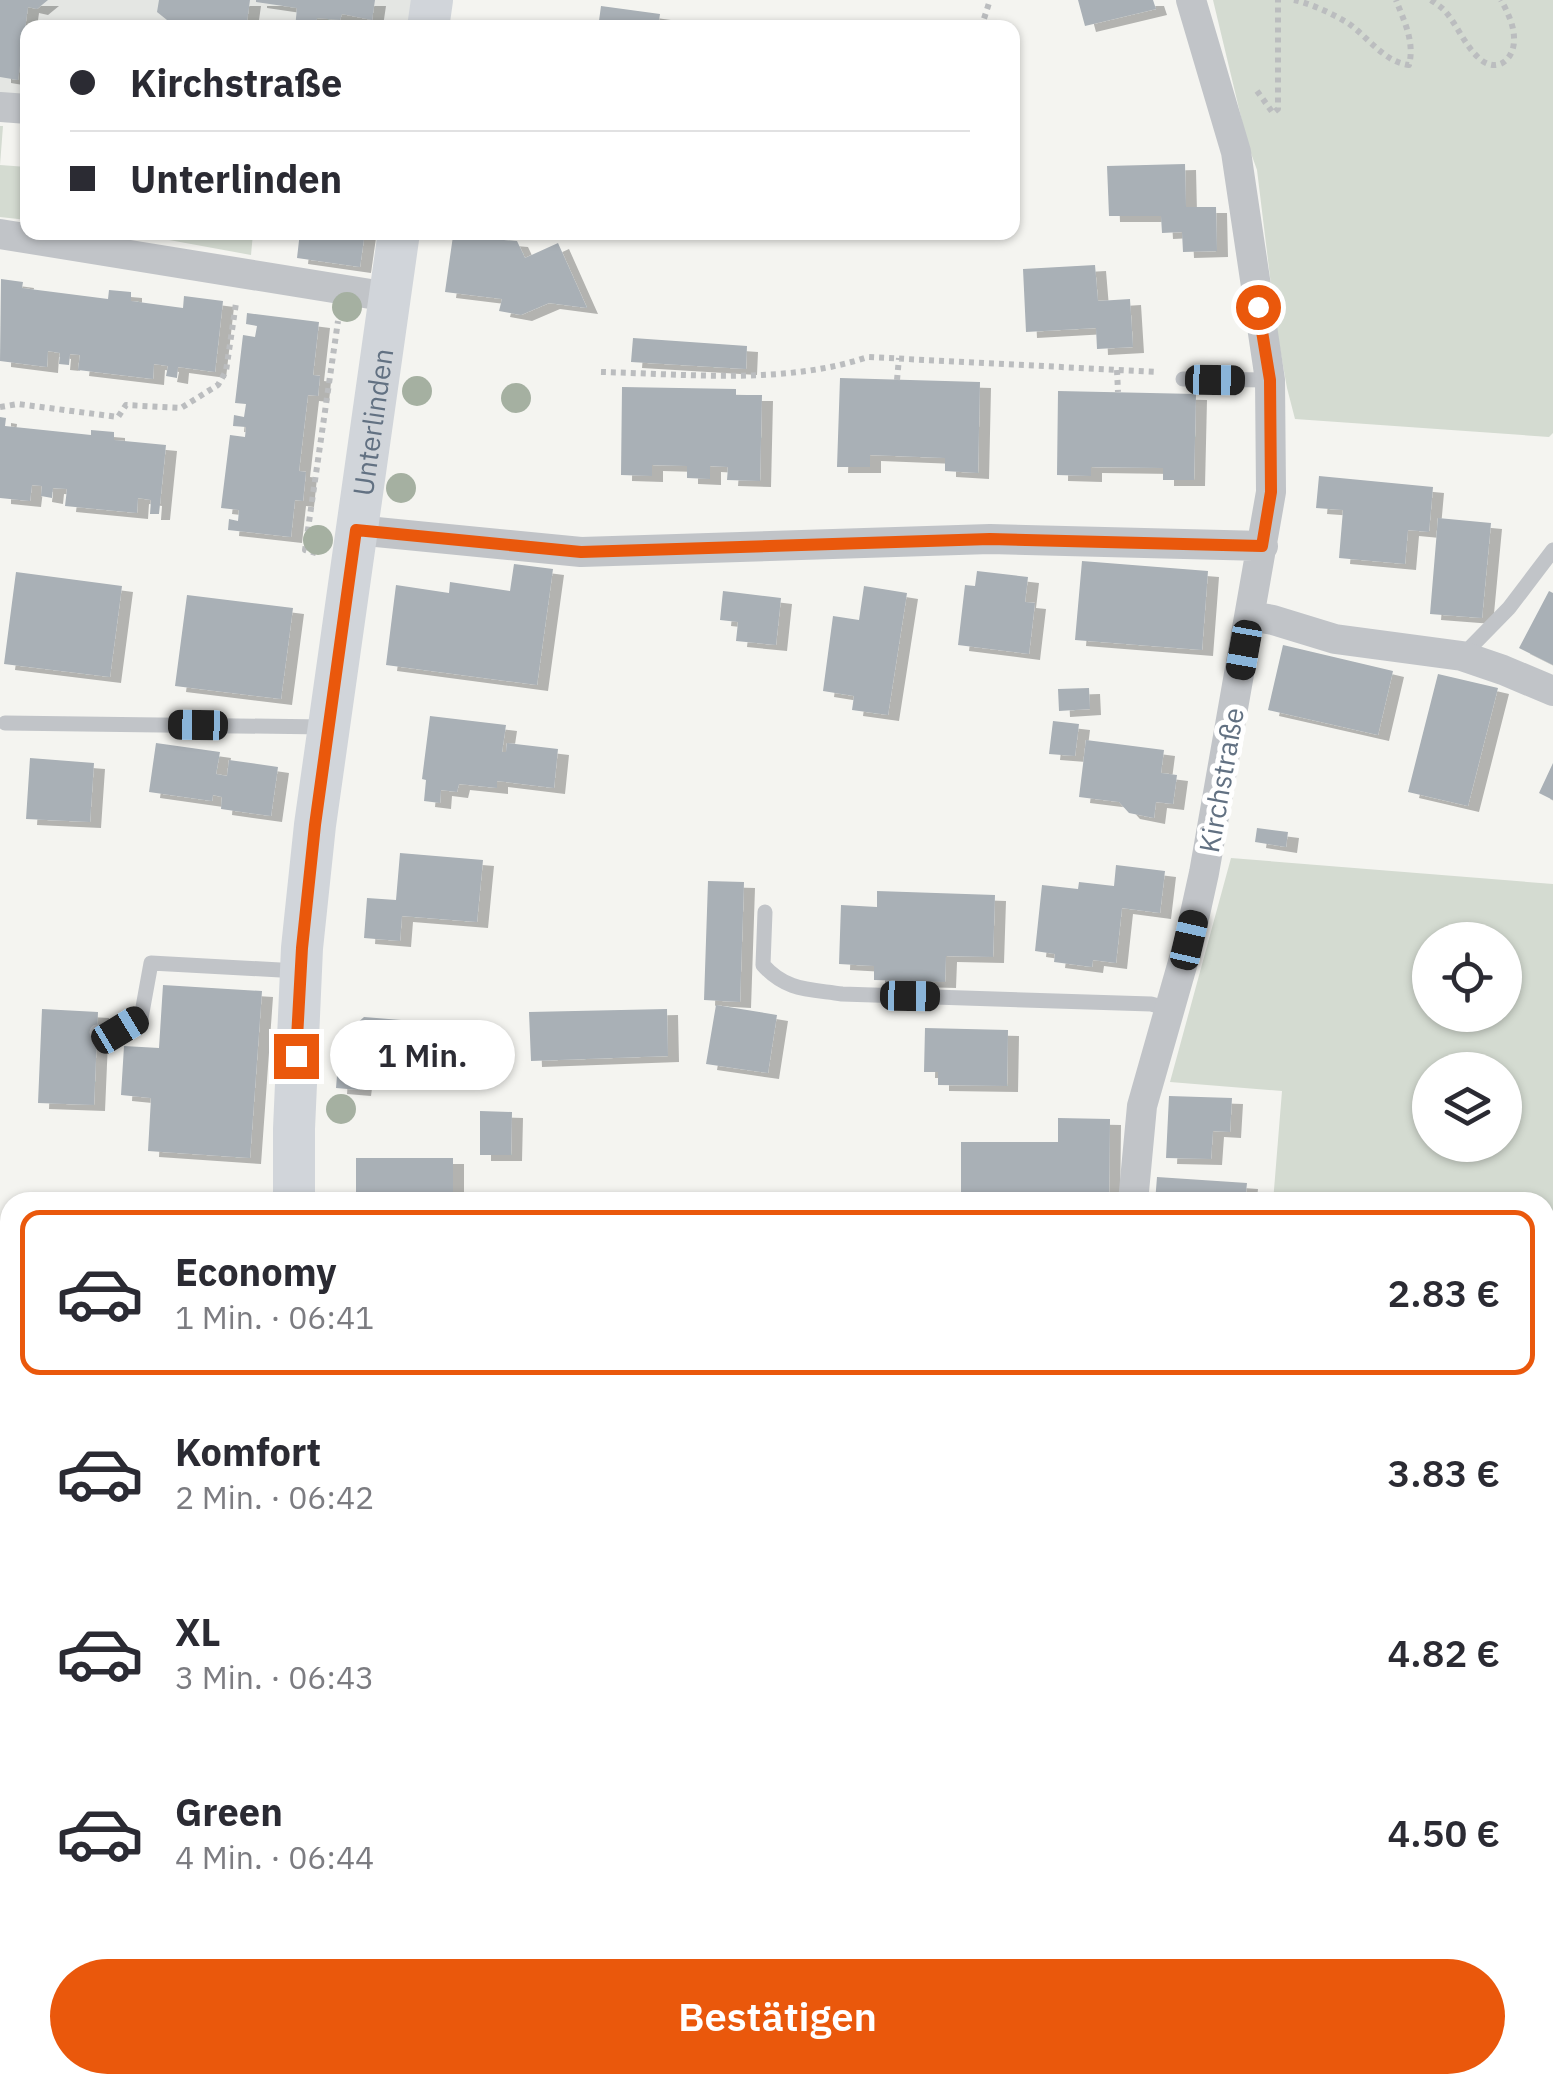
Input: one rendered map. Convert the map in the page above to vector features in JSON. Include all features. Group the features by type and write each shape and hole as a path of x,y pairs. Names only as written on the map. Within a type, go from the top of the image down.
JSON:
{"main road":[{"name":"Unterlinden","path":"294,1192 301,971 315,825 398,240"}],"street":[{"name":"Kirchstraße","path":"1134,1192 1142,1106 1204,872 1271,492 1270,380 1236,152 1191,0"},
{"path":"38,240 389,297"},
{"path":"356,530 581,552 990,539 1262,546"},
{"path":"1250,616 1335,639 1462,656 1553,691"}],"lane":[{"path":"1182,379 1270,380"},
{"path":"1462,656 1508,608 1553,550"},
{"path":"5,723 329,727"},
{"path":"765,912 762,965 776,980 804,989 842,994 1151,1004 1170,1009"},
{"path":"97,1032 120,1030 142,1018 151,963 301,971"}],"path":[{"path":"1252,83 1273,113 1278,109 1278,0"},
{"path":"1294,0 1348,24 1396,64 1409,65 1410,36 1396,0"},
{"path":"1431,0 1444,10 1476,54 1486,64 1497,66 1511,55 1514,39 1501,0"},
{"path":"0,407 18,404 118,417 126,405 180,408 198,399 218,385 226,371 241,272"},
{"path":"305,550 342,290"},
{"path":"602,372 752,374 839,367 868,357 1160,372 1182,379"},
{"path":"898,380 899,358"},
{"path":"1117,370 1118,392"}],"shaded area":[{"path":"0,0 432,0 429,20 20,20 20,115 0,114"},
{"path":"1213,0 1553,0 1553,433 1549,437 1295,419 1276,326 1257,170"},
{"path":"0,165 20,166 20,219 0,217"},
{"path":"169,240 252,240 251,255"},
{"path":"1231,858 1553,884 1553,1192 1274,1192 1282,1091 1170,1082"}],"building":[{"path":"0,0 48,0 37,9 28,7 26,20 20,20 18,80 0,77"},
{"path":"159,0 250,0 247,20 167,20 157,12"},
{"path":"375,0 372,20 342,14 340,20 296,20 297,8 256,2"},
{"path":"1078,0 1153,0 1156,9 1085,26"},
{"path":"601,6 660,14 659,20 599,20"},
{"path":"1185,164 1186,207 1216,207 1217,251 1183,252 1182,232 1162,233 1161,216 1109,216 1107,166"},
{"path":"299,240 364,240 360,267 297,258"},
{"path":"452,240 517,241 525,258 558,243 587,308 549,303 521,315 499,311 502,299 445,292"},
{"path":"1095,265 1098,301 1130,299 1133,347 1097,349 1096,328 1026,332 1023,269"},
{"path":"1,279 23,282 22,288 108,299 109,290 131,292 131,301 183,308 184,296 223,301 215,372 178,367 177,378 166,376 168,366 154,364 153,379 78,370 80,355 70,354 69,365 59,364 60,353 48,351 47,367 0,361"},
{"path":"247,313 319,322 313,375 320,376 318,396 308,395 299,471 306,472 303,501 295,500 291,537 228,530 229,519 238,521 239,510 221,508 230,435 245,437 246,427 233,426 234,415 244,417 246,404 235,403 243,335 255,337 257,326 246,324"},
{"path":"633,338 747,346 746,369 631,362"},
{"path":"840,378 980,382 978,473 945,471 945,458 870,455 870,467 837,467"},
{"path":"622,387 736,389 736,395 762,395 760,481 727,480 728,467 710,466 710,479 687,478 687,466 652,465 652,476 621,475"},
{"path":"1058,391 1196,394 1194,480 1163,480 1163,468 1091,467 1091,476 1057,475"},
{"path":"0,417 6,418 5,426 91,435 91,430 114,432 114,440 166,445 159,514 150,514 151,500 138,498 137,513 65,506 67,489 53,488 52,498 41,496 42,486 32,485 30,501 0,498"},
{"path":"1319,476 1433,487 1429,532 1408,530 1405,564 1339,558 1343,510 1316,508"},
{"path":"1438,518 1491,523 1482,618 1430,614"},
{"path":"1082,561 1208,571 1202,650 1075,640"},
{"path":"514,564 553,569 537,685 386,665 396,585 449,593 450,582 510,591"},
{"path":"977,571 1028,577 1025,602 1035,603 1029,654 958,645 965,585 975,586"},
{"path":"16,572 122,586 110,677 4,664"},
{"path":"864,586 907,593 888,715 852,710 854,696 823,691 833,616 859,620"},
{"path":"723,591 781,598 776,645 736,641 738,622 720,620"},
{"path":"1549,591 1553,593 1553,665 1519,648"},
{"path":"187,595 293,608 281,699 175,686"},
{"path":"1283,645 1393,671 1378,735 1268,710"},
{"path":"1438,674 1498,688 1468,806 1408,792"},
{"path":"1089,688 1090,709 1059,711 1058,689"},
{"path":"430,716 506,725 502,752 506,752 507,743 558,749 554,788 497,781 497,788 459,784 457,792 441,790 440,803 424,801 426,780 422,779"},
{"path":"1053,721 1079,724 1075,756 1049,754"},
{"path":"1086,740 1164,750 1161,773 1177,775 1173,804 1156,802 1154,818 1129,813 1119,802 1079,797"},
{"path":"156,743 220,752 216,774 227,776 229,760 278,767 271,816 221,809 222,797 213,795 212,801 149,792"},
{"path":"30,758 94,763 90,822 26,819"},
{"path":"1553,763 1553,800 1539,793"},
{"path":"1257,828 1288,832 1286,847 1255,842"},
{"path":"400,853 483,860 477,922 402,916 400,941 364,938 367,898 396,900"},
{"path":"1116,865 1165,871 1160,913 1122,908 1116,963 1093,960 1092,967 1054,962 1055,954 1035,951 1042,885 1078,889 1079,882 1114,886"},
{"path":"708,881 744,882 740,1002 704,1000"},
{"path":"877,891 995,895 993,957 946,956 945,982 874,980 874,966 839,964 841,905 877,907"},
{"path":"163,985 262,991 250,1158 148,1151 151,1098 121,1095 124,1046 159,1048"},
{"path":"716,1005 777,1015 768,1073 706,1064"},
{"path":"42,1009 98,1012 94,1105 38,1103"},
{"path":"667,1009 668,1056 531,1061 529,1012"},
{"path":"364,1017 426,1022 421,1080 362,1075 360,1090 336,1088 340,1038"},
{"path":"925,1028 1008,1030 1007,1086 938,1085 938,1072 924,1072"},
{"path":"1169,1096 1232,1098 1230,1132 1213,1131 1211,1159 1166,1158"},
{"path":"480,1111 512,1112 511,1155 480,1155"},
{"path":"1058,1118 1110,1119 1109,1192 961,1192 961,1142 1058,1142"},
{"path":"356,1158 453,1158 453,1192 356,1192"},
{"path":"1157,1177 1247,1183 1246,1192 1156,1192"}],"route":[{"path":"296,1056 315,825 356,530 581,552 990,539 1262,546 1271,492 1270,380 1258,307"}]}
